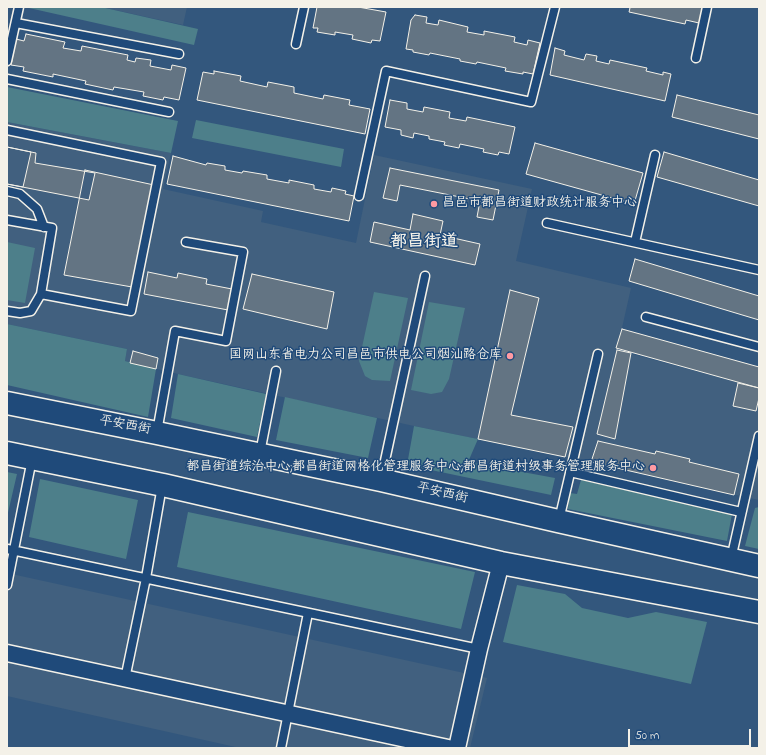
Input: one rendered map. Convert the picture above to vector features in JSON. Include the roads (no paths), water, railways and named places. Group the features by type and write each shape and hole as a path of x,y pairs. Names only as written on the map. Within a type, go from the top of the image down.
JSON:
{"main road":[{"name":"平安西街","path":"7,402 157,432 381,480 759,566"},
{"path":"7,453 163,485 501,563 759,612"}],"street":[{"path":"457,748 479,649 501,563"},
{"path":"7,653 448,748"}],"lane":[{"path":"7,61 19,7"},
{"path":"296,44 304,7"},
{"path":"359,196 386,71 531,102 555,7"},
{"path":"696,58 707,7"},
{"path":"16,23 179,54"},
{"path":"7,80 169,112"},
{"path":"7,130 161,162 131,311 40,294"},
{"path":"635,242 655,155"},
{"path":"7,191 20,194 37,209 44,227"},
{"path":"7,220 52,228 40,294 31,311 20,313 7,311"},
{"path":"547,223 759,270"},
{"path":"157,432 175,331 226,341 243,252 186,242"},
{"path":"381,480 425,276"},
{"path":"646,317 759,347"},
{"path":"558,521 598,354"},
{"path":"260,454 276,371"},
{"path":"730,560 759,436"},
{"path":"7,585 11,550 33,458"},
{"path":"570,472 741,512"},
{"path":"125,679 163,485"},
{"path":"11,550 479,649"},
{"path":"282,748 308,613"}],"place":[{"name":"昌邑市都昌街道财政统计服务中心","path":"434,204"},
{"name":"国网山东省电力公司昌邑市供电公司烟汕路仓库","path":"510,356"},
{"name":"都昌街道综治中心;都昌街道网格化管理服务中心;都昌街道村级事务管理服务中心","path":"653,468"}],"district":[{"name":"都昌街道","path":"424,243"}]}
